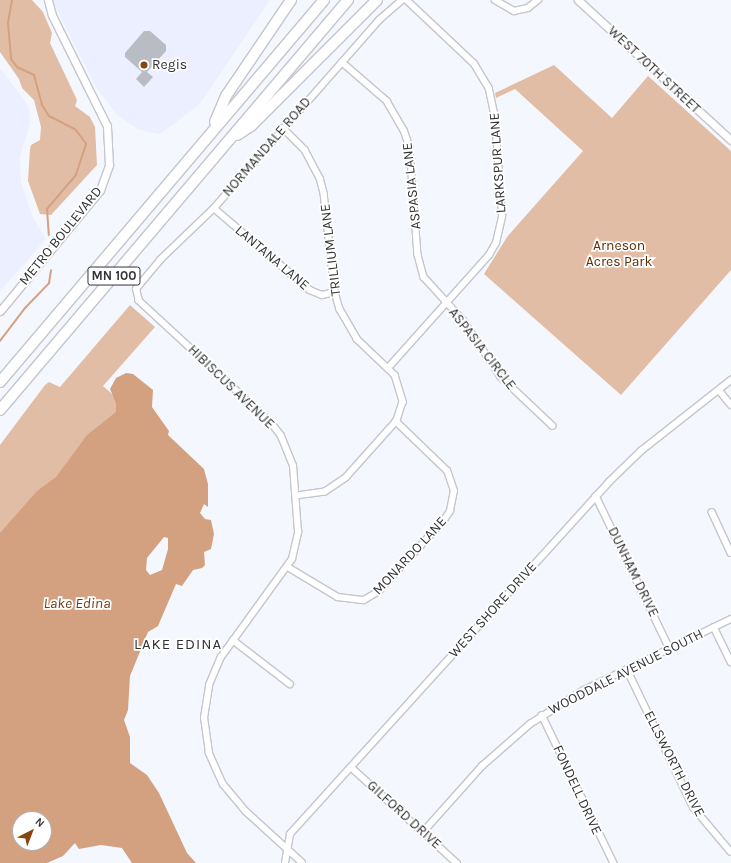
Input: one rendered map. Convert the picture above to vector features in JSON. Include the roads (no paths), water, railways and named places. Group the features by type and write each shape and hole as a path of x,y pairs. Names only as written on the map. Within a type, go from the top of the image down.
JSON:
{"highway":[{"path":"211,130 226,96 291,0"},
{"name":"MN 100","path":"0,382 211,130 324,0"},
{"name":"MN 100","path":"0,410 348,0"},
{"path":"227,142 251,126 377,0"}],"street":[{"name":"METRO BOULEVARD","path":"0,311 100,190 109,166 107,126 52,15 48,0"},
{"name":"NORMANDALE ROAD","path":"136,296 139,283 214,208 378,20 402,0"},
{"name":"LARKSPUR LANE","path":"388,368 489,255 500,230 502,203 493,104 474,64 406,0"},
{"path":"495,0 514,11 528,8 538,0"},
{"name":"WEST 70TH STREET","path":"578,0 731,140"},
{"name":"ASPASIA LANE","path":"342,62 386,101 404,130 410,147 420,267 430,287 446,304"},
{"name":"TRILLIUM LANE","path":"283,128 305,150 320,178 324,193 335,292 340,309 357,339 388,368 403,392 402,412 396,422 336,486 325,492 296,496"},
{"name":"LANTANA LANE","path":"214,208 310,290 322,295 335,292"},
{"name":"HIBISCUS AVENUE","path":"136,296 271,422 288,450 296,496 298,532 288,567 221,656 209,685 204,718 209,753 223,786 233,799 302,863"},
{"name":"ASPASIA CIRCLE","path":"446,304 464,321 501,377 554,426"},
{"name":"WEST SHORE DRIVE","path":"285,863 286,848 290,834 596,496 630,461 731,380"},
{"path":"719,390 731,405"},
{"name":"MONARDO LANE","path":"288,567 338,597 364,600 379,591 444,520 450,511 454,491 447,470 396,422"},
{"name":"DUNHAM DRIVE","path":"596,496 670,649"},
{"path":"712,512 731,553"},
{"name":"WOODDALE AVENUE SOUTH","path":"423,832 482,766 542,715 627,670 731,619"},
{"path":"714,627 731,662"},
{"path":"233,640 290,684"},
{"name":"ELLSWORTH DRIVE","path":"627,670 694,808 731,852"},
{"name":"FONDELL DRIVE","path":"542,715 614,863"},
{"name":"GILFORD DRIVE","path":"351,767 457,863"}],"water":[{"name":"Lake Edina","path":"126,373 133,374 153,390 152,407 169,431 168,435 204,469 208,484 208,507 204,504 200,513 205,519 211,520 214,534 211,549 204,552 205,565 202,568 193,570 182,586 176,584 158,626 148,632 130,676 128,710 124,720 130,737 130,763 147,775 159,793 187,853 196,863 132,863 122,848 101,845 79,849 75,843 63,856 47,863 0,863 0,533 37,491 56,477 87,435 116,412 116,403 110,389 116,378","holes":["164,537 168,538 168,549 162,570 150,575 146,570 147,558"]}],"waterway":[{"path":"12,0 8,23 11,59 17,67 34,75 42,105 49,116 76,130 86,144 76,175 47,209 49,235"},
{"path":"0,341 25,308 49,283 51,270"}],"place":[{"name":"Regis","path":"144,65"}],"district":[{"name":"LAKE EDINA","path":"178,645"}],"park label":[{"name":"Arneson Acres Park","path":"619,254"}]}
